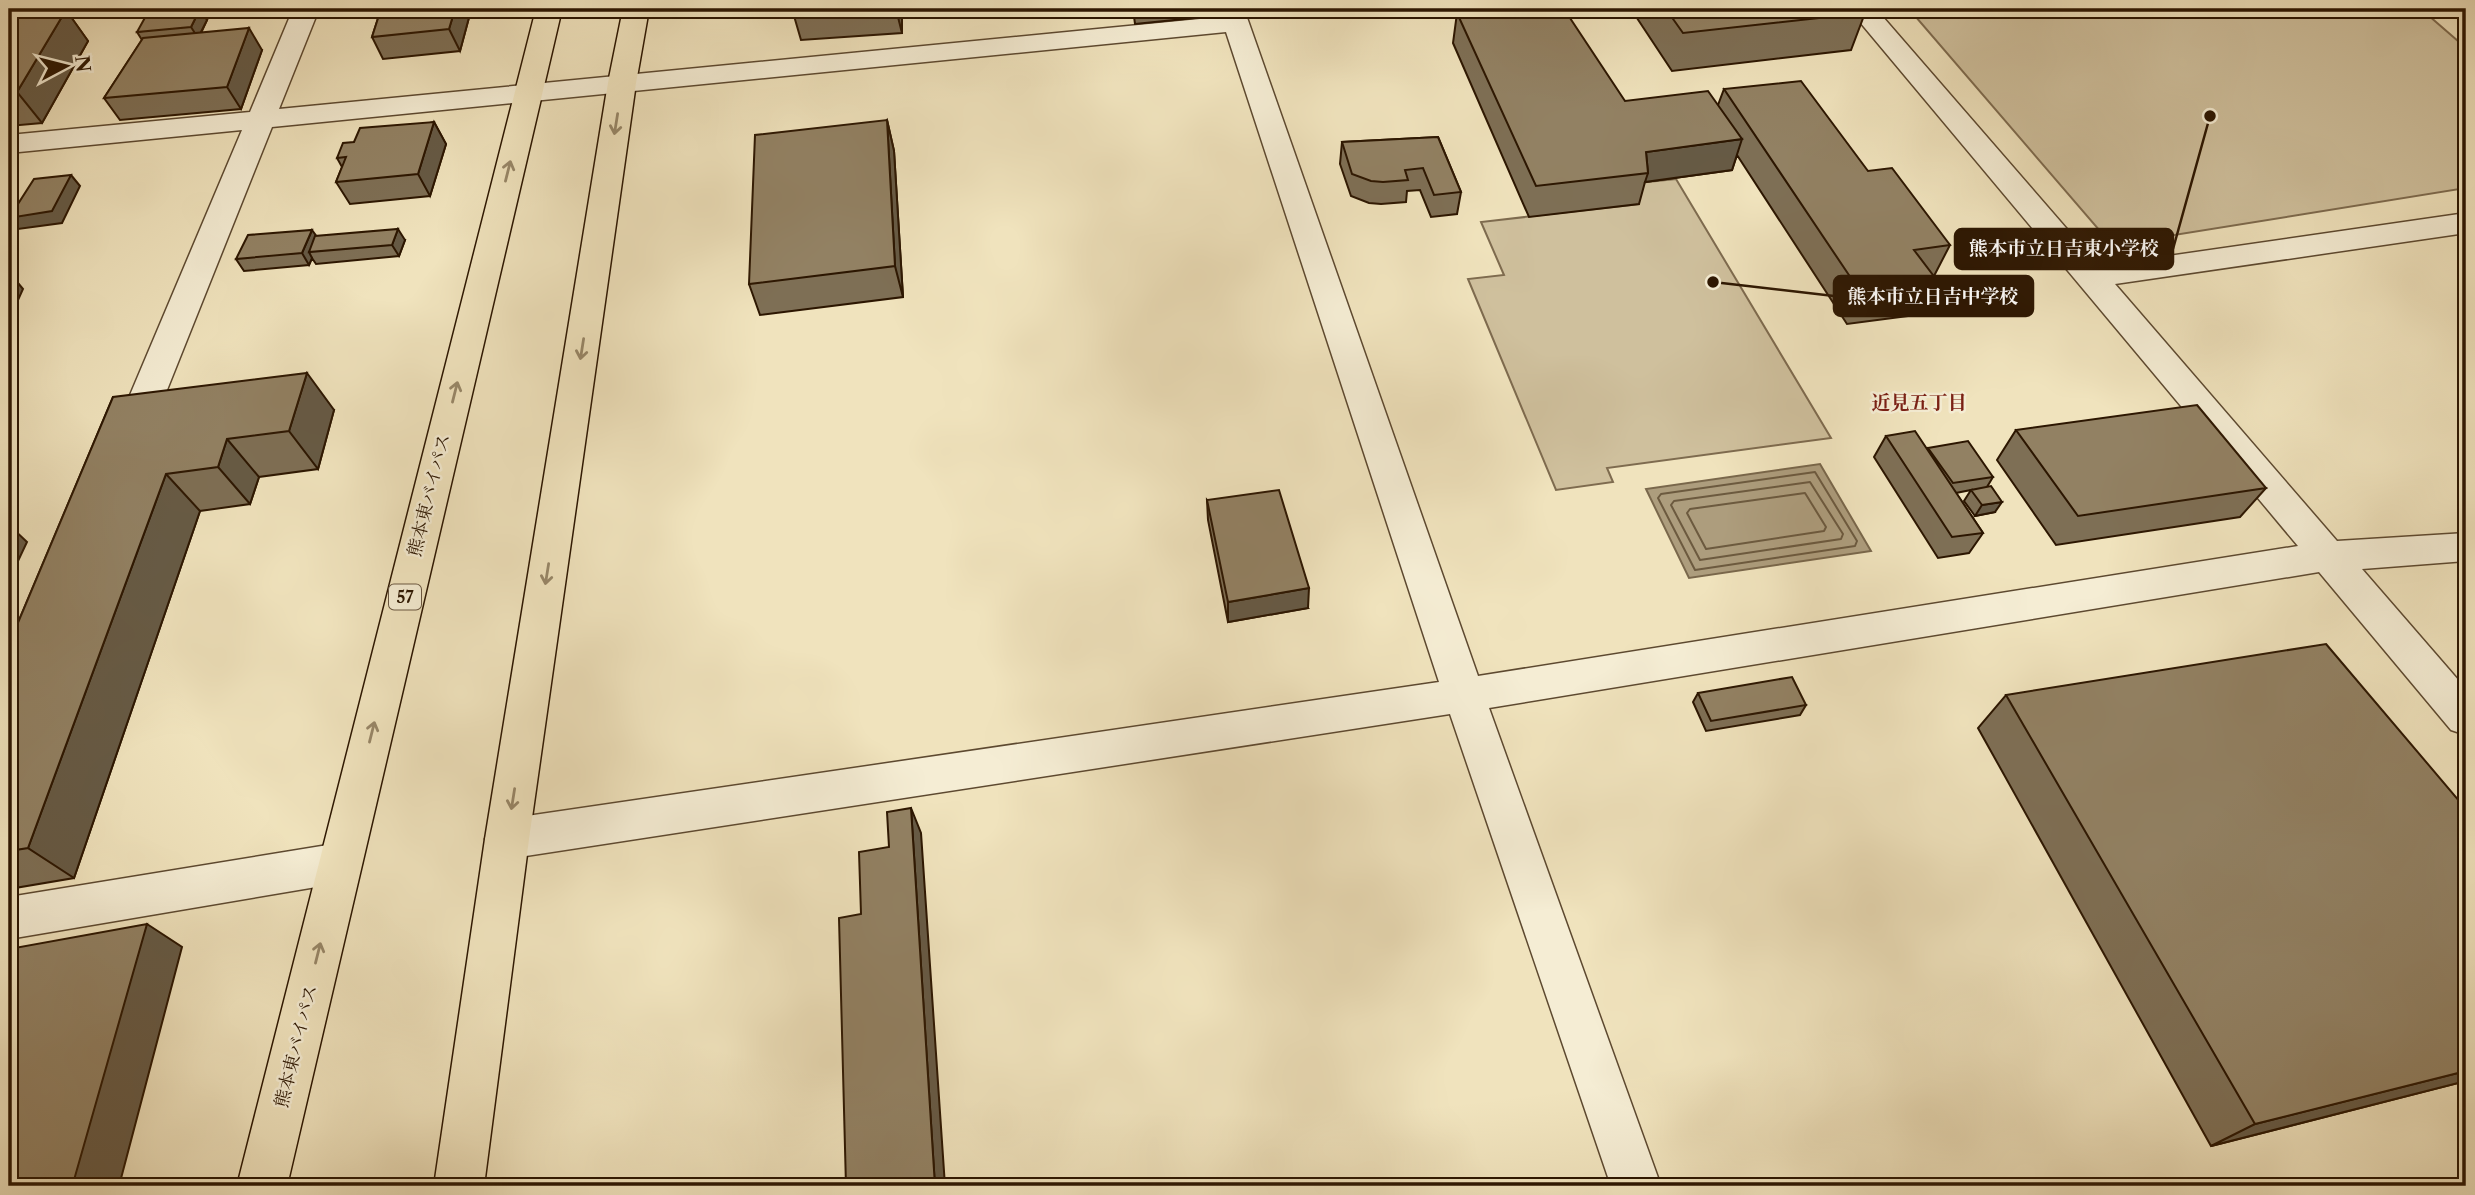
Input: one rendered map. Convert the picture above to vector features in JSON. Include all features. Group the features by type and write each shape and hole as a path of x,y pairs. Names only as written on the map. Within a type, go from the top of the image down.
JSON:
{"highway":[{"name":"熊本東バイパス","path":"262,1186 549,9"},
{"path":"459,1186 507,839 622,83 636,9"}],"street":[{"path":"119,464 306,9"},
{"path":"1862,9 2466,718"},
{"path":"9,144 622,83 1233,16 1464,695 1636,1186"},
{"path":"2092,277 2466,223"},
{"path":"507,839 1464,695 2330,556 2466,547"},
{"path":"9,918 340,863"}],"shaded area":[{"path":"1909,9 2421,9 2466,48 2466,188 2112,245"},
{"path":"1676,179 1831,438 1607,468 1613,482 1556,490 1468,279 1504,275 1481,222 1639,204 1638,183"}],"water":[{"path":"1820,464 1871,551 1689,578 1646,489"}],"building":[{"path":"200,9 191,27 137,32 147,14"},
{"path":"381,9 455,9 449,29 372,37"},
{"path":"1477,9 1564,9 1625,101 1708,91 1742,139 1646,152 1648,173 1536,186 1457,13"},
{"path":"1666,9 1862,9 1865,13 1683,33"},
{"path":"66,10 17,92 9,93 9,16"},
{"path":"249,28 227,87 104,98 143,38"},
{"path":"1801,81 1868,171 1892,168 1950,245 1914,250 1939,283 1861,293 1724,89"},
{"path":"887,120 895,266 749,284 755,135"},
{"path":"434,122 418,174 336,182 346,157 337,158 343,143 354,142 360,128"},
{"path":"1438,137 1461,192 1434,195 1423,168 1405,170 1408,180 1371,181 1352,174 1342,142"},
{"path":"71,175 52,211 9,218 34,179"},
{"path":"398,229 392,245 309,252 315,236"},
{"path":"312,230 302,253 236,259 248,235"},
{"path":"307,373 289,431 227,439 218,467 166,474 28,848 9,851 9,644 113,397"},
{"path":"2197,405 2266,488 2078,516 2016,430"},
{"path":"1915,431 1983,533 1952,537 1886,436"},
{"path":"1968,441 1993,477 1953,483 1928,448"},
{"path":"1991,486 2002,502 1982,505 1971,490"},
{"path":"1279,490 1309,588 1228,602 1207,500"},
{"path":"2326,644 2466,809 2466,1071 2255,1124 2006,695"},
{"path":"1792,677 1806,705 1711,721 1698,693"},
{"path":"911,808 935,1186 846,1186 839,918 861,914 859,852 889,847 887,812"},
{"path":"147,924 74,1180 44,1186 9,1186 9,949"}],"place":[{"name":"熊本市立日吉東小学校","path":"2210,116"},
{"name":"熊本市立日吉中学校","path":"1713,282"}],"district":[{"name":"近見五丁目","path":"1919,402"}]}
